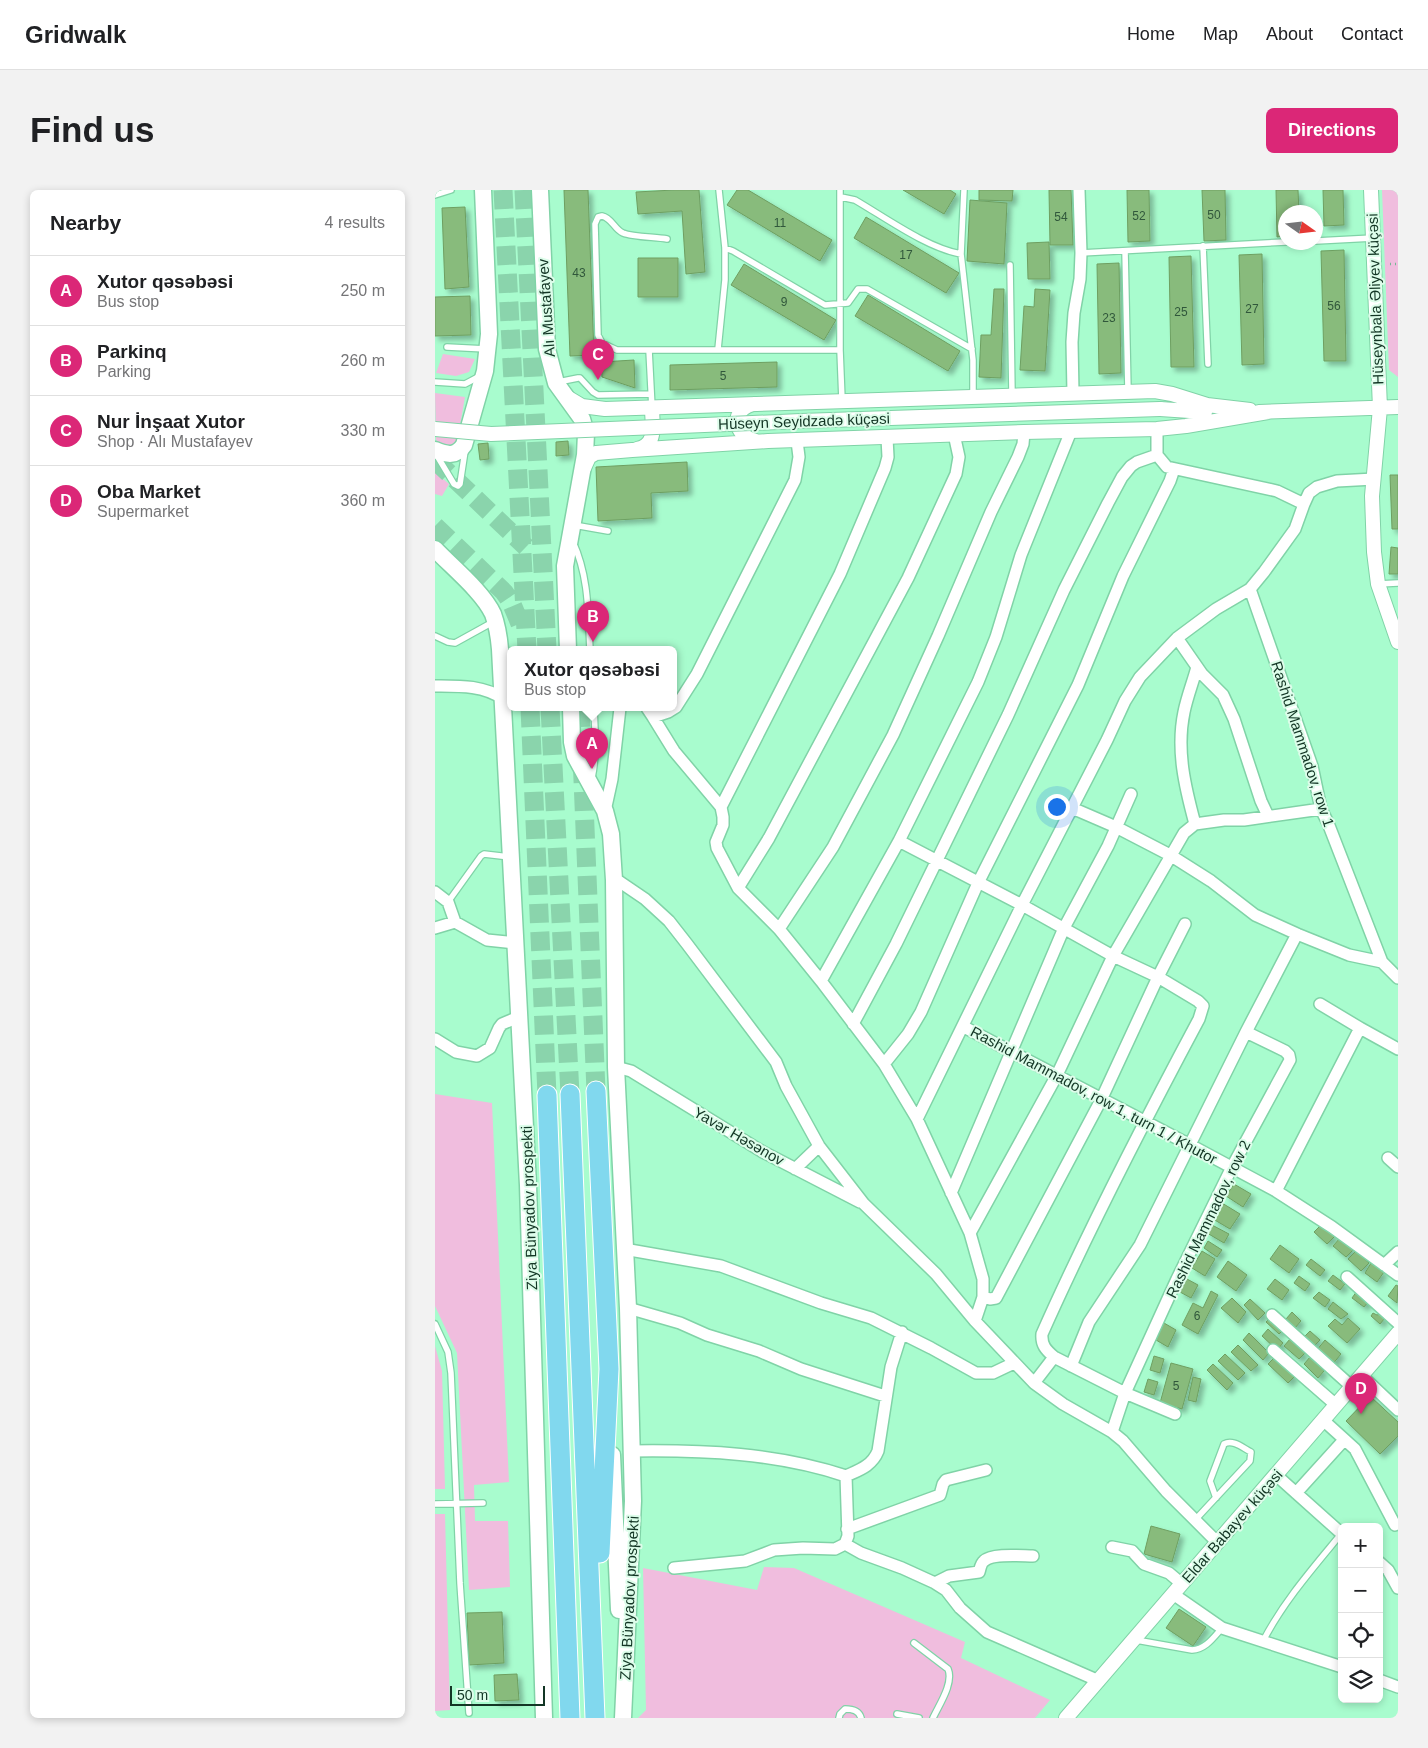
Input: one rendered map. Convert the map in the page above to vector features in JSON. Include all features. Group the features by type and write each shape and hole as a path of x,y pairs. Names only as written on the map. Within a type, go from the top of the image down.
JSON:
{"main road":[{"path":"435,451 447,455 457,454 460,451 467,439 485,371 489,334 483,190"},
{"name":"Alı Mustafayev","path":"540,190 546,338 550,364 560,389 582,419 586,433 585,455 565,566 568,646"},
{"name":"Ziya Bünyadov prospekti","path":"435,549 489,607 495,621 500,649 521,1016 529,1195 544,1718"},
{"name":"Ziya Bünyadov prospekti","path":"571,711 575,756 605,812 611,834 614,880 616,1067 628,1308 633,1501 623,1717"},
{"name":"Ziya Bünyadov prospekti","path":"594,1674 609,1369 596,1091"},
{"name":"Ziya Bünyadov prospekti","path":"570,1094 595,1718"},
{"name":"Ziya Bünyadov prospekti","path":"547,1096 570,1718"},
{"path":"609,1369 623,1717"},
{"path":"565,1718 569,1673"}],"street":[{"path":"1073,393 1072,342 1074,313 1080,279 1081,253 1079,190"},
{"name":"Hüseynbala Əliyev küçəsi","path":"1371,190 1380,408"},
{"path":"560,389 575,403 589,408 652,401 765,403 1128,392 1163,392 1207,406 1268,412 1398,407"},
{"path":"632,450 647,446 651,440 652,401"},
{"path":"765,403 747,406 742,409 738,422 739,430 745,438 768,442"},
{"path":"1380,408 1374,479 1373,552 1378,584 1398,642"},
{"name":"Hüseyn Seyidzadə küçəsi","path":"435,429 491,434 821,420 1167,409 1221,413 1268,412"},
{"path":"578,486 584,466 592,455 596,453 768,442 954,434 1157,429 1187,426 1268,412"},
{"path":"1157,429 1157,456 1167,467 1277,491 1304,504"},
{"path":"821,981 899,841 978,682 996,637 1021,555 1071,431"},
{"path":"779,929 833,847 893,735 991,512 1018,457 1023,444 1024,432"},
{"path":"738,888 769,838 912,570 956,474 959,457 954,434"},
{"path":"721,807 840,574 885,468 888,456 887,438"},
{"path":"677,705 705,660 795,480 799,457 797,441"},
{"path":"853,1024 896,944 1008,715 1064,590 1108,503 1122,477 1131,466 1137,462 1157,456"},
{"path":"884,1064 908,1034 921,1012 979,884 1078,685 1123,576 1170,482 1174,469"},
{"path":"917,1119 1125,701 1140,677 1177,638 1216,610 1250,589 1265,572 1295,529 1309,494 1326,483 1374,479"},
{"name":"Rashid Mammadov, row 1","path":"1250,589 1312,766 1321,809 1382,962 1398,978"},
{"path":"1177,638 1197,667 1223,695 1268,816"},
{"path":"1195,824 1185,785 1180,752 1183,713 1197,667"},
{"path":"435,686 460,686 484,690 496,693 503,699"},
{"path":"605,812 612,779 620,711"},
{"path":"650,712 670,711"},
{"path":"650,712 674,751 721,807 723,826 716,842 717,848 738,888 779,929 821,981 884,1064 917,1119 970,1233 983,1279 983,1297 975,1322"},
{"path":"951,1193 1064,928 1108,846 1131,794"},
{"path":"1072,808 1116,827 1170,855 1211,881 1255,915 1349,955 1382,962"},
{"path":"970,1233 1057,1075 1113,956 1184,833 1195,824 1224,820 1244,820 1321,809"},
{"path":"899,841 979,884 1023,905 1113,956 1158,976 1203,1006 1203,1010 1079,1250 1042,1334 1041,1341 1054,1357 1125,1393 1175,1414"},
{"path":"614,880 620,882 645,900 669,921 687,944 776,1062 786,1086 819,1146 864,1204 936,1274 975,1322 1034,1383 1063,1404 1112,1432 1123,1441 1166,1491 1217,1542"},
{"path":"435,892 448,902 455,922 487,940 517,943"},
{"path":"435,928 455,922"},
{"path":"983,1297 996,1298 1101,1100 1158,976 1185,924"},
{"path":"1071,1366 1089,1322 1140,1245 1297,934"},
{"path":"1320,1004 1398,1049"},
{"path":"435,1039 456,1052 477,1056 490,1048 502,1024 521,1016"},
{"name":"Rashid Mammadov, row 1, turn 1 / Khutor","path":"964,1027 1276,1191 1332,1227 1398,1275"},
{"path":"1276,1191 1360,1028"},
{"name":"Rashid Mammadov, row 2","path":"1112,1432 1125,1393 1177,1279 1232,1167 1290,1060 1289,1055 1285,1051 1246,1032"},
{"name":"Yavər Həsənov","path":"616,1067 631,1071 763,1152 864,1204"},
{"path":"795,1169 819,1146"},
{"path":"1388,1158 1398,1167"},
{"path":"624,1249 721,1266 813,1300 871,1318 902,1332 976,1373 993,1373 1014,1363"},
{"path":"1384,1266 1398,1252"},
{"path":"1347,1277 1398,1324"},
{"path":"628,1308 680,1323 707,1335 759,1351 801,1369 885,1396"},
{"path":"1272,1314 1351,1386"},
{"path":"632,1451 710,1453 764,1457 820,1468 846,1476 868,1465 875,1459 878,1451 891,1367 902,1332"},
{"name":"Eldar Babayev küçəsi","path":"1066,1718 1398,1333"},
{"path":"1273,1350 1336,1405"},
{"path":"1034,1383 1054,1357"},
{"path":"1361,1375 1398,1410"},
{"path":"1323,1420 1355,1449 1395,1525"},
{"path":"1296,1493 1344,1440"},
{"path":"847,1529 940,1496 946,1480 986,1470"},
{"path":"1276,1475 1338,1531"},
{"path":"675,1568 745,1561 774,1550 803,1548 835,1549 845,1544 848,1536 846,1476"},
{"path":"845,1544 861,1554 902,1568 935,1583 946,1590 960,1608 987,1632 1099,1681"},
{"path":"1113,1546 1132,1551 1145,1564 1169,1573 1182,1584"},
{"path":"935,1583 949,1576 979,1572 982,1562 985,1560 1006,1555 1033,1556"},
{"path":"1383,1565 1389,1570 1398,1588"},
{"path":"1173,1594 1222,1628 1338,1666"},
{"path":"1383,1681 1398,1687"}],"lane":[{"path":"435,195 451,190"},
{"path":"718,349 725,280 725,248 719,190"},
{"path":"840,190 839,305 842,400"},
{"path":"965,190 961,254 972,349 973,397"},
{"path":"841,197 855,200 934,246 961,254"},
{"path":"667,239 625,234 617,229 607,217 601,216 598,218 595,224 599,339 602,343 617,350 840,350"},
{"path":"1323,240 1373,238"},
{"path":"1081,253 1278,242"},
{"path":"1203,246 1208,364"},
{"path":"725,248 825,305 848,304 858,288 867,289 972,349"},
{"path":"1125,251 1128,392"},
{"path":"1009,265 1012,396"},
{"path":"447,347 488,350"},
{"path":"560,389 580,378 593,392 598,394 652,401 649,350"},
{"path":"435,382 465,384 485,371"},
{"path":"435,451 454,484 458,486 460,484 467,439"},
{"path":"590,646 585,577 571,530 608,531"},
{"path":"1378,584 1398,583"},
{"path":"435,636 455,643 495,621"},
{"path":"590,785 595,762 594,711"},
{"path":"448,902 481,856 484,854 512,857"},
{"path":"435,1324 448,1352 451,1373 460,1583 469,1713"},
{"path":"1195,1521 1251,1460 1251,1452 1233,1442 1224,1444 1211,1475 1210,1481 1216,1498"},
{"path":"435,1504 483,1503"},
{"path":"1263,1640 1284,1605 1338,1538"},
{"path":"1134,1639 1193,1650 1205,1646 1222,1628"},
{"path":"914,1643 948,1669 950,1675 949,1683 933,1718"},
{"path":"839,1718 845,1709 857,1711 861,1718"},
{"path":"897,1714 919,1718"}],"path":[{"path":"1390,264 1398,264"}],"shaded area":[{"path":"1382,190 1398,190 1398,377 1389,370"},
{"path":"443,354 475,359 469,372 456,376 436,373"},
{"path":"435,393 465,397 457,442 452,446 438,444 436,439"},
{"path":"435,472 449,484 442,496 435,494"},
{"path":"435,1094 492,1103 509,1482 474,1485 475,1521 508,1521 510,1587 469,1590 457,1353 435,1306"},
{"path":"435,1346 442,1371 445,1489 435,1489"},
{"path":"435,1514 445,1514 450,1710 435,1711"},
{"path":"764,1567 794,1568 965,1642 961,1658 1050,1700 1035,1718 638,1718 646,1710 643,1568 757,1590"}],"building":[{"path":"564,190 588,190 594,355 570,356"},
{"path":"699,190 705,272 686,274 682,211 638,214 636,192"},
{"path":"737,190 748,190 832,240 820,261 727,205"},
{"path":"903,190 950,190 956,194 944,214"},
{"path":"979,190 1013,190 1012,201 979,200"},
{"path":"1049,190 1071,190 1073,245 1050,245"},
{"path":"1127,190 1149,190 1150,241 1128,242"},
{"path":"1202,190 1225,190 1226,240 1204,241"},
{"path":"1276,190 1298,190 1299,205 1278,205 1277,237"},
{"path":"1323,190 1343,190 1344,225 1324,226"},
{"path":"970,200 1007,203 1004,264 967,261"},
{"path":"465,207 469,287 445,289 442,208"},
{"path":"866,217 959,273 946,293 854,238"},
{"path":"1049,242 1050,279 1028,279 1027,243"},
{"path":"1344,250 1346,361 1324,361 1321,251"},
{"path":"1262,254 1264,364 1242,365 1239,255"},
{"path":"1191,256 1194,367 1171,367 1169,257"},
{"path":"638,258 678,258 678,297 638,297"},
{"path":"1119,263 1121,373 1099,374 1097,264"},
{"path":"744,264 836,320 824,340 731,285"},
{"path":"994,289 1004,289 1001,378 979,377 981,335 991,335"},
{"path":"1035,289 1050,290 1045,371 1020,370 1024,306 1034,307"},
{"path":"868,295 960,351 948,371 855,316"},
{"path":"470,296 471,335 435,336 435,297"},
{"path":"634,360 635,388 602,377 601,362"},
{"path":"777,362 777,387 670,390 670,365"},
{"path":"568,441 569,455 556,456 556,442"},
{"path":"488,443 489,459 480,460 478,444"},
{"path":"687,462 688,491 651,493 652,518 598,521 596,467"},
{"path":"1390,475 1398,475 1398,529 1392,529"},
{"path":"1391,547 1398,548 1398,574 1389,574"},
{"path":"1234,1184 1251,1194 1243,1207 1226,1196"},
{"path":"1222,1203 1240,1214 1230,1229 1213,1219"},
{"path":"1212,1225 1229,1234 1224,1243 1207,1233"},
{"path":"1321,1225 1335,1236 1327,1244 1314,1232"},
{"path":"1340,1238 1354,1249 1346,1257 1333,1246"},
{"path":"1208,1241 1222,1250 1217,1257 1204,1248"},
{"path":"1280,1245 1299,1259 1289,1273 1270,1259"},
{"path":"1202,1251 1215,1259 1205,1276 1192,1268"},
{"path":"1356,1251 1369,1263 1361,1271 1348,1259"},
{"path":"1311,1259 1325,1270 1320,1276 1306,1265"},
{"path":"1228,1261 1247,1275 1236,1291 1217,1277"},
{"path":"1371,1263 1384,1272 1377,1282 1365,1273"},
{"path":"1333,1275 1345,1284 1340,1290 1328,1281"},
{"path":"1299,1276 1310,1284 1305,1291 1294,1283"},
{"path":"1187,1279 1198,1285 1191,1298 1180,1292"},
{"path":"1275,1279 1289,1290 1282,1300 1267,1289"},
{"path":"1396,1285 1398,1286 1397,1303 1388,1296"},
{"path":"1211,1291 1218,1295 1198,1334 1182,1325 1193,1303 1203,1308"},
{"path":"1357,1291 1369,1301 1364,1307 1352,1298"},
{"path":"1319,1292 1330,1300 1325,1307 1313,1298"},
{"path":"1232,1298 1246,1312 1238,1323 1221,1308"},
{"path":"1250,1299 1265,1313 1258,1320 1244,1305"},
{"path":"1333,1302 1348,1314 1341,1319 1328,1309"},
{"path":"1292,1312 1301,1321 1295,1328 1286,1319"},
{"path":"1373,1313 1380,1314 1385,1318 1380,1324 1371,1316"},
{"path":"1270,1318 1283,1330 1279,1334 1266,1322"},
{"path":"1348,1318 1360,1329 1347,1343 1328,1326 1335,1319 1342,1325"},
{"path":"1164,1323 1176,1330 1168,1347 1156,1340"},
{"path":"1268,1329 1283,1343 1277,1350 1262,1336"},
{"path":"1310,1331 1320,1340 1313,1347 1303,1338"},
{"path":"1249,1333 1269,1353 1263,1360 1243,1340"},
{"path":"1290,1339 1305,1353 1299,1359 1284,1346"},
{"path":"1325,1340 1341,1354 1332,1365 1316,1351"},
{"path":"1238,1345 1258,1365 1251,1371 1231,1352"},
{"path":"1225,1354 1245,1373 1238,1380 1218,1361"},
{"path":"1154,1356 1164,1359 1160,1373 1150,1370"},
{"path":"1275,1357 1295,1376 1288,1383 1268,1364"},
{"path":"1310,1357 1324,1371 1318,1378 1304,1364"},
{"path":"1171,1363 1193,1369 1182,1409 1160,1403"},
{"path":"1213,1364 1233,1383 1227,1390 1207,1370"},
{"path":"1193,1377 1201,1379 1196,1402 1188,1400"},
{"path":"1148,1379 1158,1382 1154,1395 1144,1392"},
{"path":"1370,1396 1398,1422 1398,1436 1380,1454 1346,1421"},
{"path":"1151,1526 1180,1534 1172,1562 1144,1554"},
{"path":"1179,1609 1206,1627 1193,1646 1166,1628"},
{"path":"502,1612 504,1663 469,1665 467,1613"},
{"path":"517,1674 519,1700 495,1701 494,1675"}],"tunnel":[{"path":"503,190 527,646"},
{"path":"524,190 547,646"},
{"path":"435,460 526,547"},
{"path":"435,526 504,592 511,602 521,626"},
{"path":"530,711 547,1095"},
{"path":"550,711 570,1094"},
{"path":"580,711 596,1091"}],"place":[{"name":"Nur İnşaat Xutor","path":"598,380"},
{"name":"Parkinq","path":"593,642"},
{"name":"Xutor qəsəbəsi","path":"592,769"},
{"name":"Oba Market","path":"1361,1414"}]}
